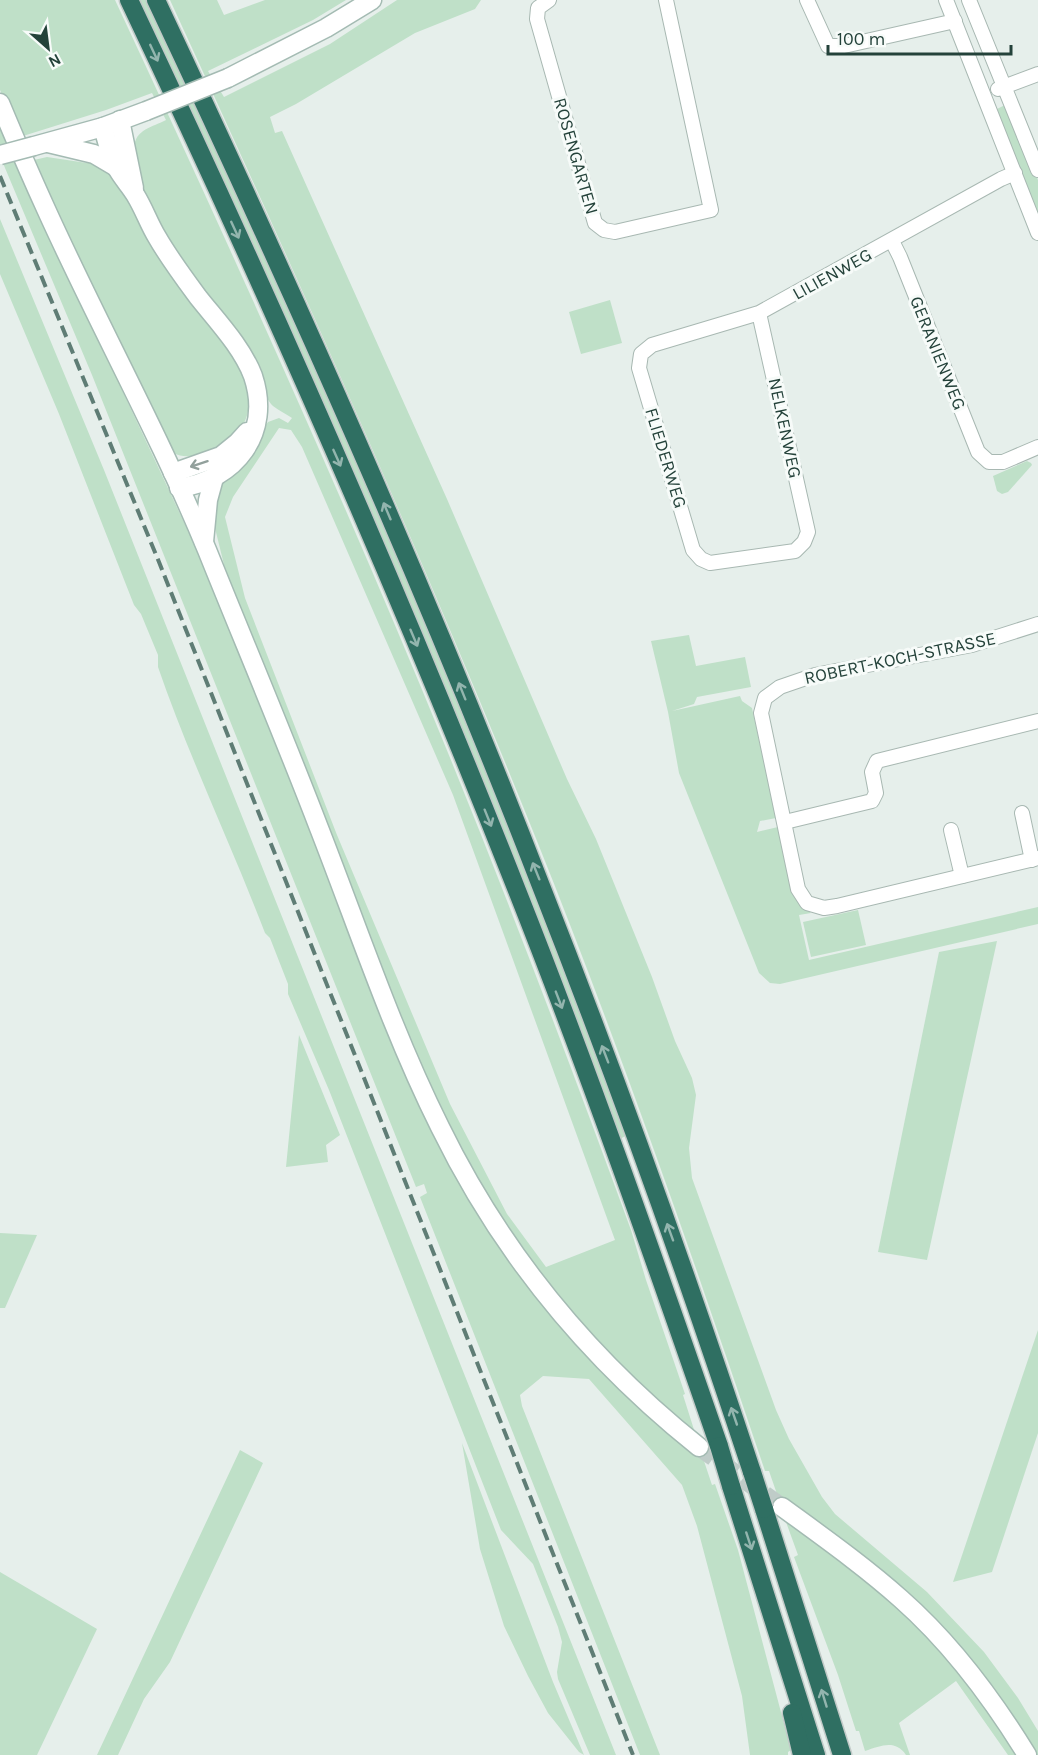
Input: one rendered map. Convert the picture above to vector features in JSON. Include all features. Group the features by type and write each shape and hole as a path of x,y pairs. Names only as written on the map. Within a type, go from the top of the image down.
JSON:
{"highway":[{"path":"129,0 275,316 351,489 459,746 576,1044 719,1446 816,1755"},
{"path":"156,0 337,396 483,740 540,882 641,1149 752,1472 773,1508 842,1755"},
{"path":"778,1632 792,1715 802,1755"}],"main road":[{"path":"0,155 112,123 228,78 326,28 372,0"},
{"path":"0,104 46,210 204,544 313,812 412,1067 452,1151 509,1246 548,1299 614,1371 650,1406 699,1446"},
{"path":"112,123 108,145 117,167 136,196 165,251 246,363 252,373 257,396 252,438 247,449 230,468 195,486 176,481"},
{"path":"112,123 136,196"},
{"path":"40,144 94,154 117,167"},
{"path":"176,481 221,456 255,424"},
{"path":"204,544 208,500 214,478"},
{"path":"773,1508 859,1563 922,1619 971,1673 1027,1755"}],"street":[{"name":"ROSENGARTEN","path":"543,4 537,19 595,223 604,230 615,232 711,210 666,0"},
{"path":"807,0 828,46 844,46 955,21"},
{"path":"946,0 1038,232"},
{"path":"969,0 1038,170"},
{"path":"985,95 1038,74"},
{"name":"LILIENWEG","path":"641,354 652,345 759,313 1015,173"},
{"name":"GERANIENWEG","path":"892,241 978,452 989,462 1004,462 1038,447"},
{"name":"NELKENWEG","path":"701,559 710,563 795,551 804,543 808,532 759,313"},
{"name":"FLIEDERWEG","path":"641,354 639,368 693,550 701,559"},
{"name":"ROBERT-KOCH-STRASSE","path":"785,822 763,728 761,713 765,698 780,687 815,675 972,645 1038,624"},
{"path":"1022,813 1035,859 837,906 814,906 807,903 801,896 785,822 872,801 876,793 872,772 877,761 1038,722"},
{"path":"951,830 962,876"}],"green space":[{"path":"0,0 115,0 326,466 470,808 541,988 631,1230 685,1394 683,1395 696,1436 583,1330 494,1212 431,1096 229,585 212,516 221,483 268,422 279,418 288,423 292,418 269,402 256,363 181,260 147,202 137,174 135,142 145,130 166,120 152,93 23,136 0,90","holes":["279,428 291,430 302,447 453,795 615,1240 546,1267 507,1214 450,1104 337,835 245,598 225,517 233,497"]},
{"path":"138,0 147,0 297,326 404,573 464,716 627,1135 620,1139"},
{"path":"170,0 217,0 224,15 265,0 346,0 313,20 208,71 224,97 330,44 397,0 481,0 475,9 415,33 270,117 275,133 282,131 447,499 567,779 596,839 652,977 675,1041 692,1078 696,1095 689,1148 692,1178 776,1410 789,1439 822,1497 835,1514 927,1592 984,1652 1018,1698 1038,1731 1038,1755 1034,1755 849,1549 778,1497 769,1471 765,1471 656,1154 537,841 450,629 359,418"},
{"path":"1005,105 1038,180 1038,215 997,109"},
{"path":"0,122 58,253 218,595 439,1142 647,1412 703,1458 712,1485 715,1484 738,1550 791,1750 788,1755 750,1755 742,1696 697,1526 682,1485 589,1379 543,1376 520,1395 522,1406 660,1755 640,1755 420,1197 427,1193 424,1184 416,1187 92,375 0,156"},
{"path":"47,157 91,162 112,173 242,370 248,395 245,421 232,436 213,449 192,456 174,453 90,285 34,160"},
{"path":"0,219 104,470 616,1755 590,1755 558,1679 562,1642 533,1564 501,1530 329,1090 288,994 288,984 270,938 265,933 183,734 158,667 158,655 141,614 134,605 59,414 0,274"},
{"path":"610,300 622,343 581,354 569,312"},
{"path":"1027,461 1032,465 1008,492 1002,494 997,491 993,476"},
{"path":"689,635 696,666 745,657 751,687 697,697 694,704 672,711 740,696 742,701 752,708 776,818 760,821 757,832 778,827 793,895 811,913 799,915 809,960 1038,907 1038,924 780,984 770,983 759,973 679,773 668,712 651,641"},
{"path":"858,910 866,945 811,957 803,922"},
{"path":"997,941 927,1260 878,1252 939,952"},
{"path":"299,1035 340,1135 326,1145 328,1162 286,1167"},
{"path":"0,1233 37,1235 5,1308 0,1308"},
{"path":"1038,1330 1038,1433 992,1572 953,1582"},
{"path":"462,1443 553,1682 584,1755 579,1752 548,1713 504,1626 480,1549"},
{"path":"240,1450 263,1463 170,1662 144,1699 118,1755 97,1755"},
{"path":"791,1521 889,1597 952,1661 1019,1755 1008,1755 956,1681 899,1723 910,1755 906,1755 892,1745 865,1751 794,1557 798,1555 786,1522"},
{"path":"0,1572 97,1629 37,1755 0,1755"}],"tunnel":[{"path":"699,1447 782,1507"}],"railway":[{"path":"0,176 159,562 633,1755"}]}
